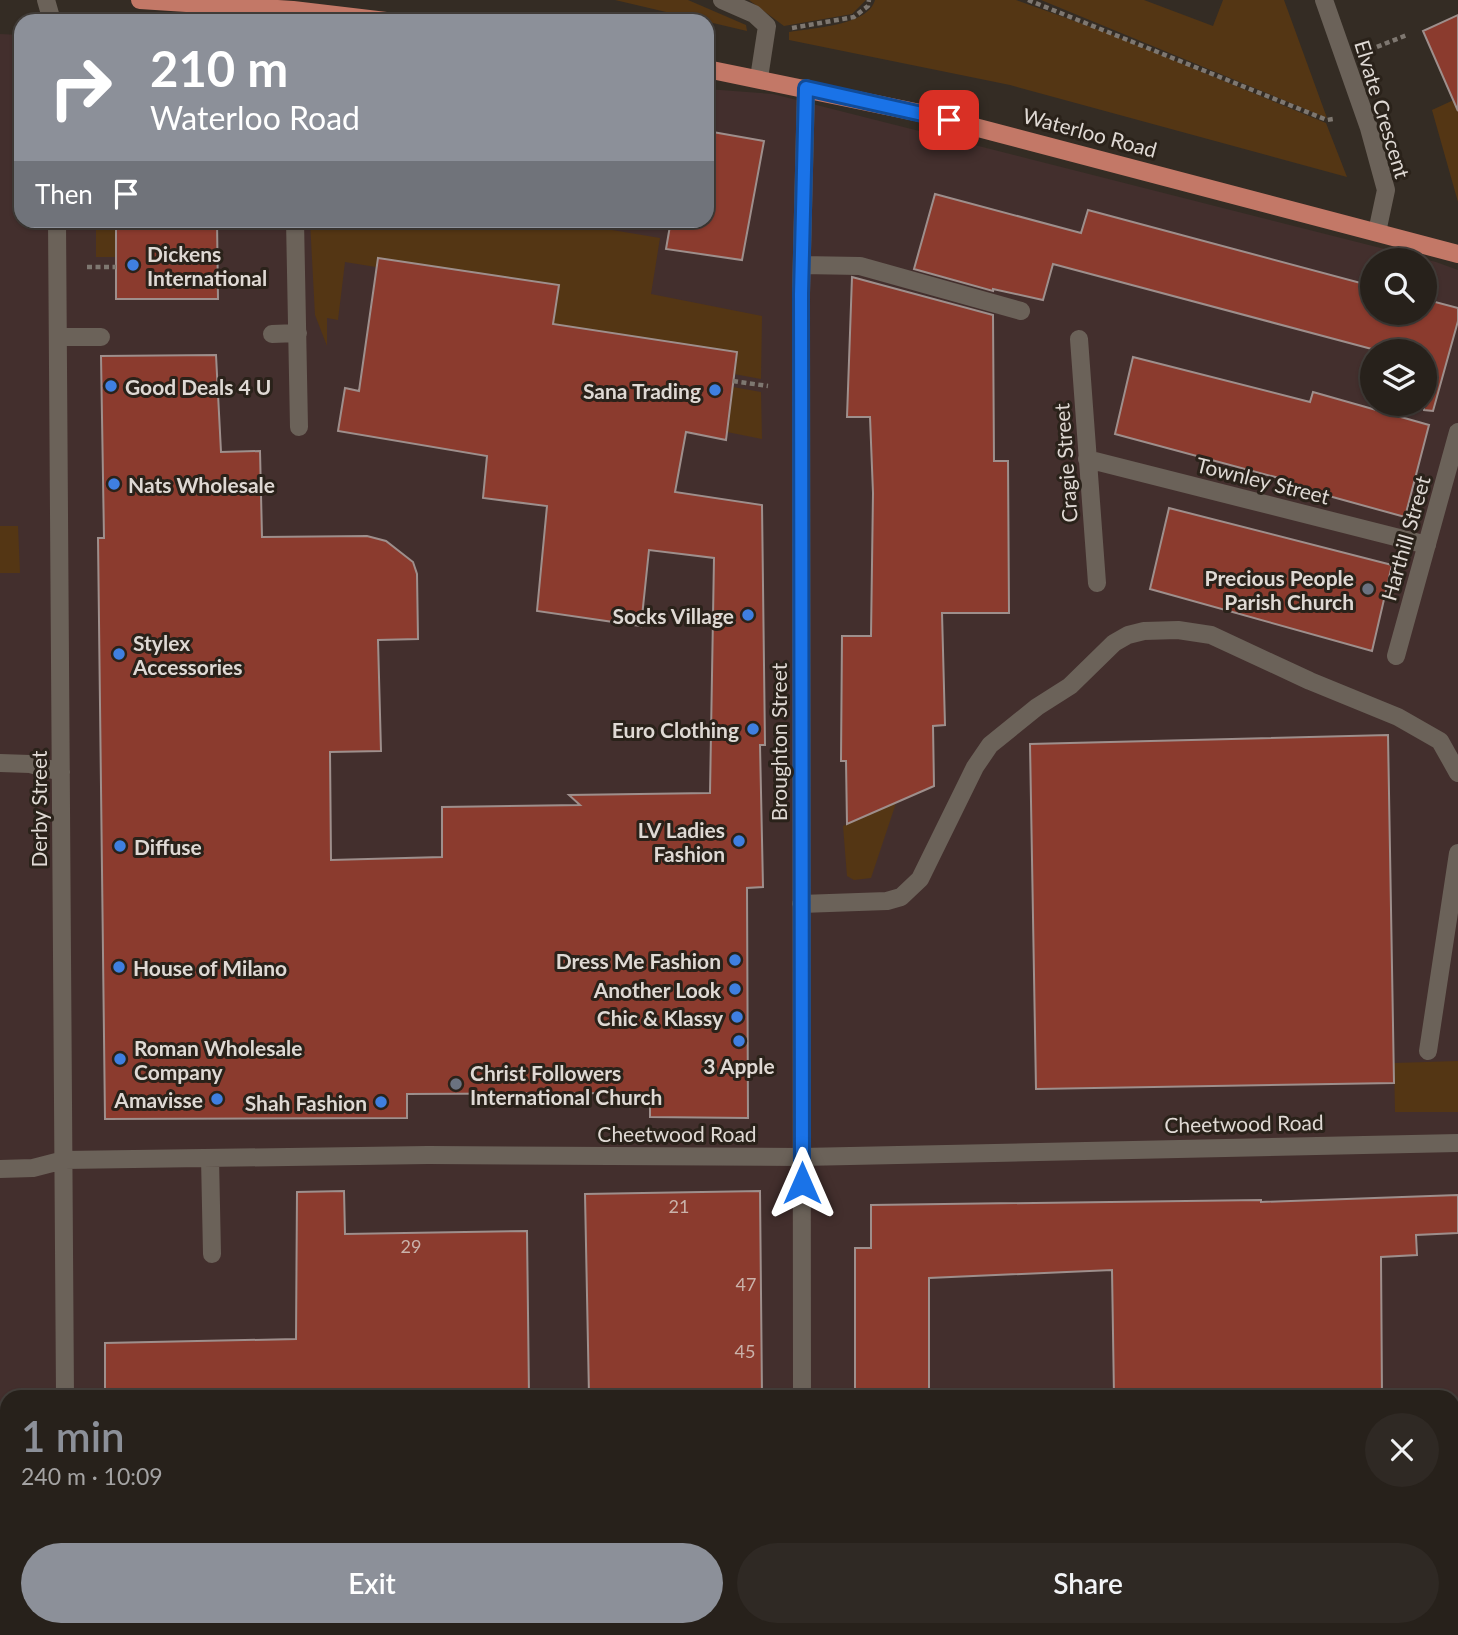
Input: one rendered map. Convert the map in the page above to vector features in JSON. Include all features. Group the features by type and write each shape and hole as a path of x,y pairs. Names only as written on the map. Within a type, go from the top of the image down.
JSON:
{"main road":[{"path":"140,0 283,14"},
{"name":"Waterloo Road","path":"714,70 806,88 1036,141 1458,254"}],"street":[{"path":"722,0 754,14 767,26 759,78"},
{"name":"Elvate Crescent","path":"1324,0 1370,128 1386,190 1377,233"},
{"name":"Broughton Street","path":"802,1390 802,265 806,88"},
{"name":"Derby Street","path":"57,228 65,1390"},
{"path":"295,228 299,427"},
{"path":"802,265 860,267 1021,311"},
{"path":"272,334 298,333"},
{"path":"60,337 101,337"},
{"name":"Cragie Street","path":"1079,338 1097,583"},
{"name":"Harthill Street","path":"1396,656 1458,432"},
{"name":"Townley Street","path":"1087,459 1427,545"},
{"path":"801,904 887,901 901,897 920,879 975,767 990,745 1037,707 1070,686 1114,643 1128,635 1144,631 1178,630 1211,635 1398,718 1440,741 1458,773"},
{"path":"0,763 30,764 61,772"},
{"path":"1428,1051 1458,853"},
{"name":"Cheetwood Road","path":"0,1169 33,1168 64,1160 802,1157 1458,1143"},
{"path":"210,1158 212,1254"}],"path":[{"path":"767,26 785,29 854,17 868,6 869,0"},
{"path":"1028,0 1327,120 1333,119"},
{"path":"1369,50 1407,35"},
{"path":"87,267 116,267"},
{"path":"733,381 768,386"}],"shaded area":[{"path":"615,0 688,0 746,25 747,31 714,23 714,14 675,14"},
{"path":"749,0 866,0 852,14 784,26"},
{"path":"875,0 1016,0 1108,33 1326,123 1347,177 1010,85 789,40 789,32 838,24 862,15 870,9"},
{"path":"1041,0 1144,0 1213,26 1223,0 1284,0 1327,118"},
{"path":"0,34 14,35 14,228 714,228 714,90 773,94 1381,248 1360,248 1360,325 1437,325 1437,262 1458,270 1458,1390 0,1390"},
{"path":"1458,98 1458,202 1432,110"},
{"path":"96,228 116,228 116,257 96,257"},
{"path":"310,228 600,228 660,238 651,294 762,316 761,379 734,374 737,352 553,324 558,285 378,258 376,267 345,262 338,320 327,318 327,346 315,315"},
{"path":"733,387 761,392 762,439 727,432"},
{"path":"0,526 18,526 20,573 0,573"},
{"path":"896,803 871,878 854,880 847,876 843,826"},
{"path":"1458,1061 1458,1112 1395,1112 1394,1063"}],"building":[{"path":"1458,15 1458,111 1423,31"},
{"path":"714,132 764,141 742,260 666,249 670,228 714,228"},
{"path":"935,194 1081,233 1088,210 1360,283 1360,325 1437,325 1437,302 1458,308 1458,321 1437,397 1437,339 1360,339 1360,346 1053,264 1043,300 993,291 914,269"},
{"path":"116,228 217,228 218,299 116,299"},
{"path":"378,258 559,285 553,324 737,352 726,440 686,432 675,492 762,505 765,745 760,745 763,887 747,888 748,1118 650,1117 650,1093 407,1094 407,1118 105,1119 98,538 104,538 101,356 216,355 221,452 260,451 262,537 367,536 386,541 413,562 417,574 418,639 378,640 381,751 330,752 331,860 442,857 442,807 580,805 569,795 710,793 714,558 649,550 641,626 537,611 547,506 483,498 487,456 338,431 345,388 359,391"},
{"path":"852,277 993,315 994,461 1008,461 1009,613 942,613 945,725 933,726 934,786 847,824 846,761 841,761 842,636 871,636 873,493 870,417 847,417"},
{"path":"1133,357 1310,402 1313,392 1360,405 1360,416 1397,416 1429,425 1405,517 1289,485 1290,481 1115,434"},
{"path":"1169,508 1392,565 1372,651 1150,589"},
{"path":"1388,735 1394,1083 1036,1089 1030,744"},
{"path":"344,1191 345,1234 527,1231 529,1390 105,1390 105,1343 296,1339 297,1192"},
{"path":"760,1191 762,1390 589,1390 585,1194"},
{"path":"1458,1195 1458,1233 1416,1235 1417,1255 1381,1257 1382,1390 1114,1390 1112,1270 929,1278 929,1390 855,1390 855,1248 871,1248 871,1205 1261,1202"}],"place":[{"name":"Dickens International","path":"133,265"},
{"name":"Good Deals 4 U","path":"111,386"},
{"name":"Sana Trading","path":"715,390"},
{"name":"Nats Wholesale","path":"114,484"},
{"name":"Precious People Parish Church","path":"1368,589"},
{"name":"Socks Village","path":"748,615"},
{"name":"Stylex Accessories","path":"119,654"},
{"name":"Euro Clothing","path":"753,729"},
{"name":"LV Ladies Fashion","path":"739,841"},
{"name":"Diffuse","path":"120,846"},
{"name":"Dress Me Fashion","path":"735,960"},
{"name":"House of Milano","path":"119,967"},
{"name":"Another Look","path":"735,989"},
{"name":"Chic & Klassy","path":"737,1017"},
{"name":"3 Apple","path":"739,1041"},
{"name":"Roman Wholesale Company","path":"120,1059"},
{"name":"Christ Followers International Church","path":"456,1084"},
{"name":"Amavisse","path":"217,1099"},
{"name":"Shah Fashion","path":"381,1102"}],"route":[{"path":"802,1183 801,294 803,118 806,88 949,120"}]}
